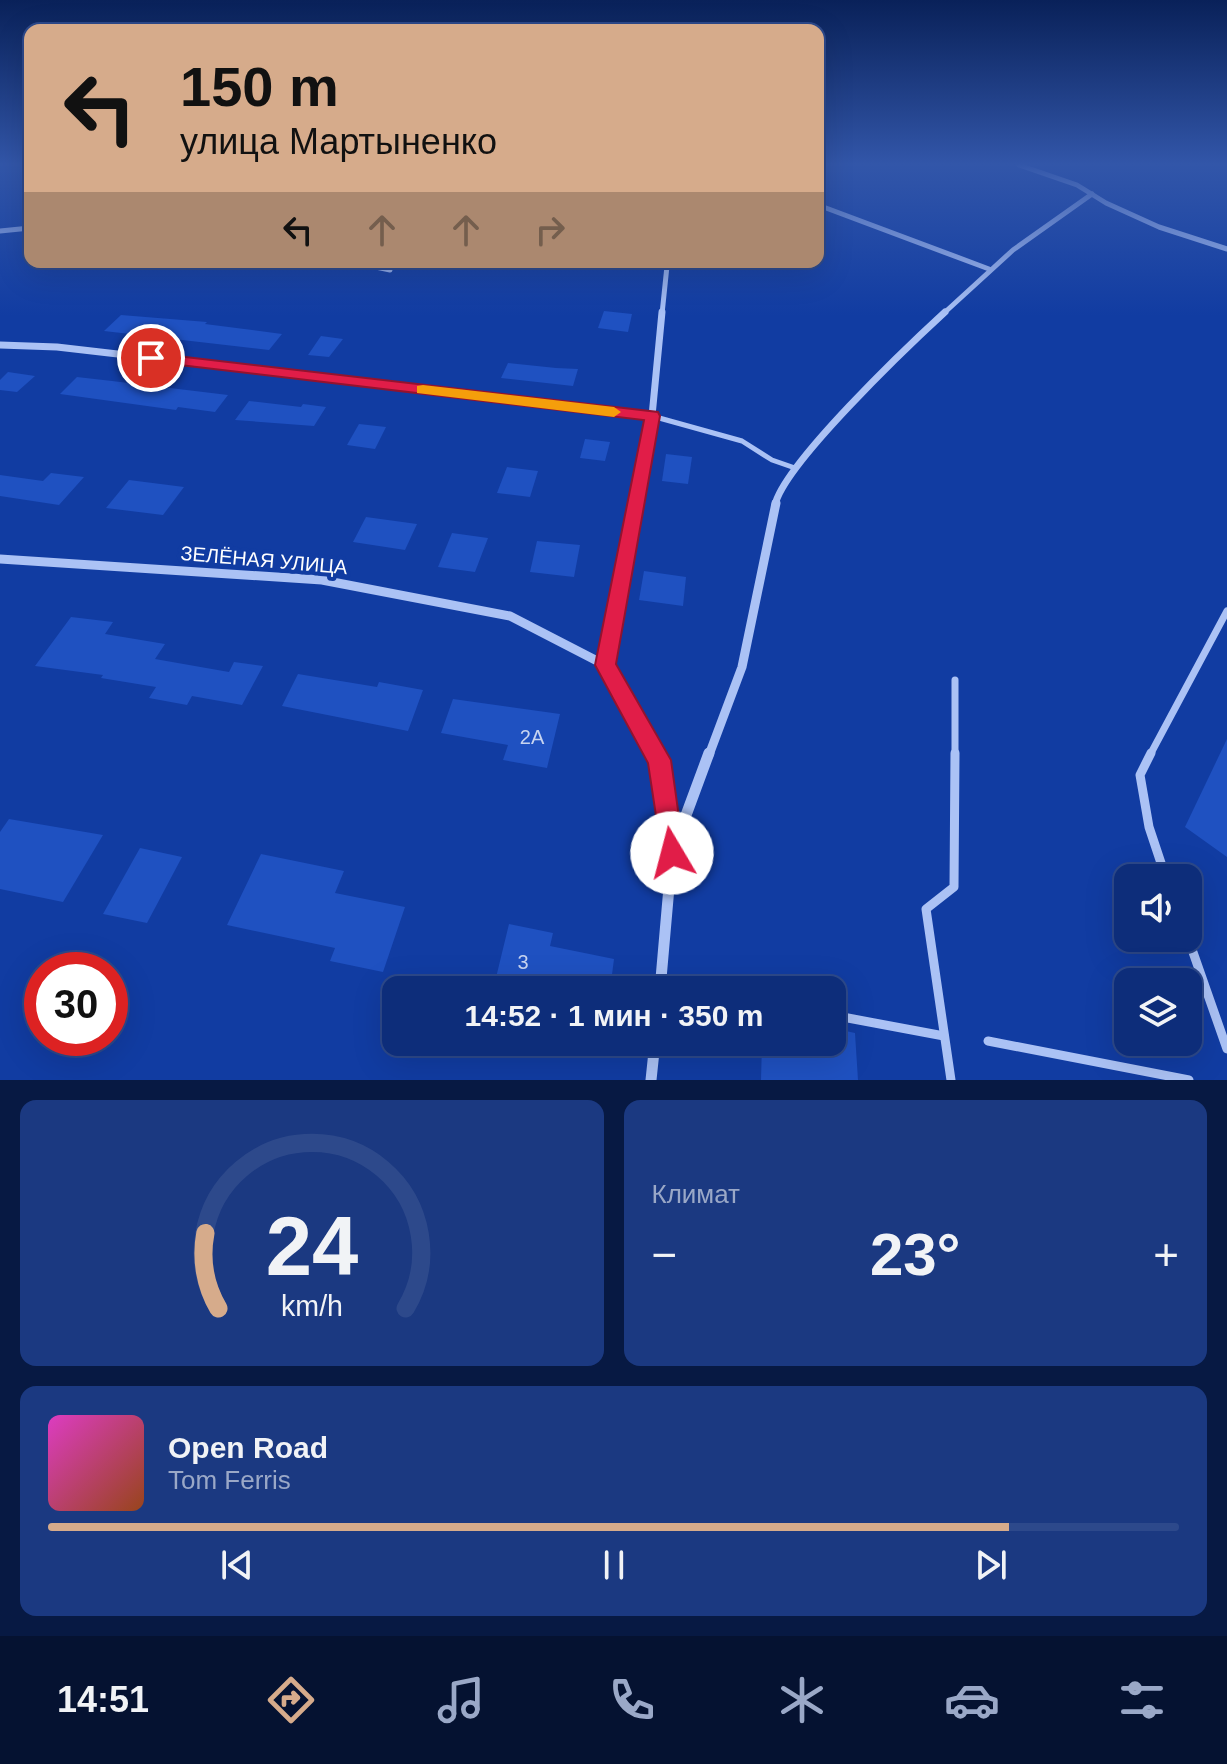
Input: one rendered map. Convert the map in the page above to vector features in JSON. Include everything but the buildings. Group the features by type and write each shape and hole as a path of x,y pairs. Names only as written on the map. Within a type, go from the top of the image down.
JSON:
{"street":[{"path":"846,215 989,269"},
{"path":"672,853 742,667 778,492 795,468 989,269 1059,215"},
{"path":"1135,215 1159,227 1227,249"},
{"path":"0,231 24,229"},
{"path":"380,268 390,270"},
{"path":"661,976 672,853 659,760 605,665 652,416 667,268"},
{"path":"0,345 57,347 652,416"},
{"name":"ЗЕЛЁНАЯ УЛИЦА","path":"0,559 322,580 510,616 605,665"},
{"path":"651,1080 654,1056"}],"lane":[{"path":"652,416 742,441 772,460 795,468"},
{"path":"1161,864 1149,827 1140,775 1227,611"},
{"path":"951,1080 926,909 954,887 955,680"},
{"path":"1193,952 1227,1049"},
{"path":"846,1018 944,1036"},
{"path":"988,1041 1189,1080"}],"slow traffic":[{"path":"423,389 614,412"}],"route":[{"path":"151,358 652,416 605,665 659,760 672,853"}]}
